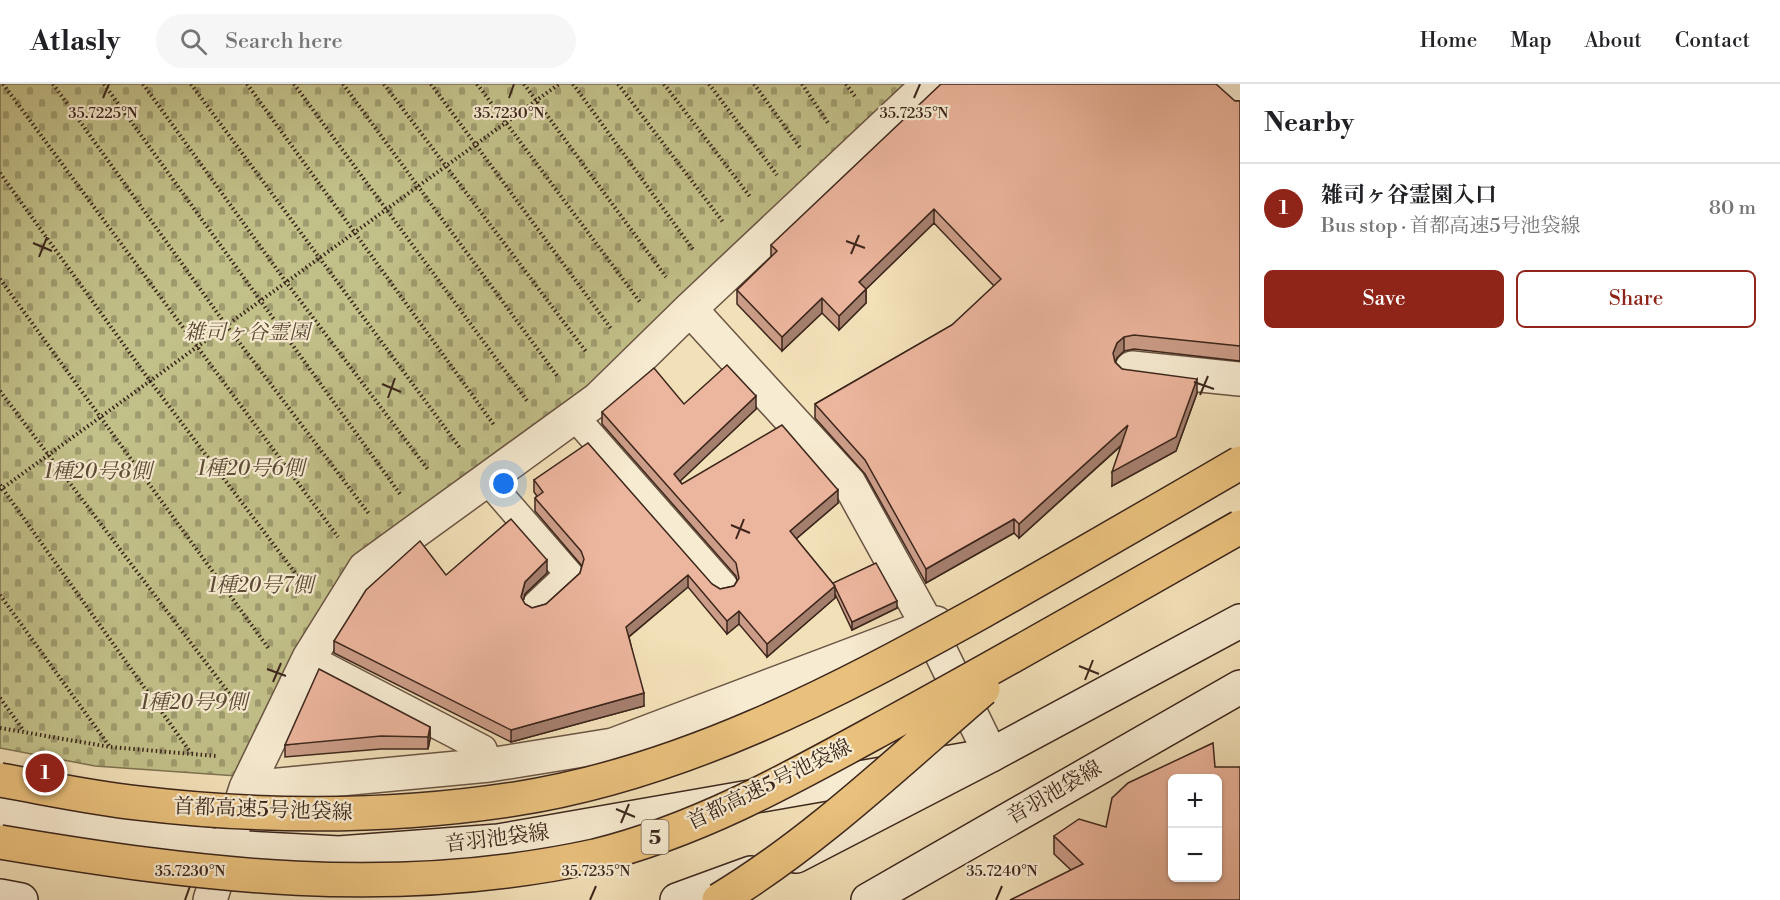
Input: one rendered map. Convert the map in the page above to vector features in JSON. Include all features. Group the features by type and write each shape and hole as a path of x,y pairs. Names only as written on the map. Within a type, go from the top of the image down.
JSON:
{"highway":[{"name":"首都高速5号池袋線","path":"0,780 135,803 286,815 366,813 445,807 515,799 582,785 648,767 702,747 760,724 885,665 1240,463"},
{"name":"首都高速5号池袋線","path":"0,842 136,865 281,881 360,883 446,879 522,870 596,855 662,835 722,811 789,779 1034,645 1240,527"},
{"path":"719,900 748,882 813,834 1034,645"}],"street":[{"path":"210,900 246,788 309,658 365,568 476,468 518,457 598,399 681,297 929,84"},
{"path":"681,297 849,483 928,627 991,755"},
{"path":"1132,368 1240,379"},
{"path":"246,788 489,765 613,745 928,627 1240,450"},
{"name":"音羽池袋線","path":"676,900 807,852 1240,621"},
{"name":"音羽池袋線","path":"868,900 1240,687"},
{"name":"音羽池袋線","path":"0,811 226,847 339,853 498,840 991,755"},
{"path":"0,896 21,900"}],"lane":[{"path":"1224,84 1240,100"},
{"path":"574,416 724,586"},
{"path":"476,468 569,574 536,605"},
{"path":"309,658 483,748 489,765"}],"path":[{"path":"1,84 339,537"},
{"path":"53,84 226,325 372,518"},
{"path":"104,84 402,498"},
{"path":"143,84 286,282 433,477"},
{"path":"191,84 476,468"},
{"path":"248,84 518,457"},
{"path":"294,84 534,410"},
{"path":"343,84 559,378"},
{"path":"384,84 593,361"},
{"path":"431,84 618,338"},
{"path":"477,84 646,310"},
{"path":"524,84 681,297"},
{"path":"191,753 1,488 559,84"},
{"path":"573,84 699,259"},
{"path":"618,84 729,231"},
{"path":"664,84 756,205"},
{"path":"709,84 780,180"},
{"path":"754,84 806,156"},
{"path":"802,84 833,131"},
{"path":"0,173 150,381 308,589"},
{"path":"0,279 270,650"},
{"path":"0,391 247,717"},
{"path":"0,595 110,747"},
{"path":"0,698 24,732"},
{"path":"0,728 110,747 226,758"}],"green space":[{"name":"雑司ヶ谷霊園","path":"0,84 907,84 575,401 350,563 237,776 95,766 0,748"}],"building":[{"path":"941,84 1216,84 1235,101 1240,101 1240,346 1134,335 1124,337 1117,343 1113,353 1115,362 1122,369 1197,379 1176,437 1112,472 1128,425 1019,524 1014,519 926,569 865,460 815,404 952,325 1001,279 934,209 859,282 866,289 839,316 822,298 782,337 737,290 777,251 771,245"},
{"path":"727,365 756,396 674,474 682,484 782,425 838,490 790,531 835,586 767,644 739,611 727,621 688,575 626,627 644,693 511,730 334,641 366,590 420,541 446,575 511,519 547,560 525,582 521,597 525,604 532,608 546,604 580,573 584,559 581,551 535,498 543,492 534,480 588,443 712,584 720,589 734,586 739,578 736,563 602,412 654,368 684,404"},
{"path":"876,563 897,601 852,622 833,583"},
{"path":"319,669 430,727 428,737 381,736 285,745"},
{"path":"1213,743 1215,767 1240,767 1240,900 1010,900 1083,864 1054,836 1079,819 1106,827 1112,798 1128,783"}],"place":[{"name":"雑司ヶ谷霊園入口","path":"45,773"}],"park label":[{"name":"1種20号6側","path":"251,468"},
{"name":"1種20号8側","path":"98,471"},
{"name":"1種20号7側","path":"261,585"},
{"name":"1種20号9側","path":"194,702"}]}
